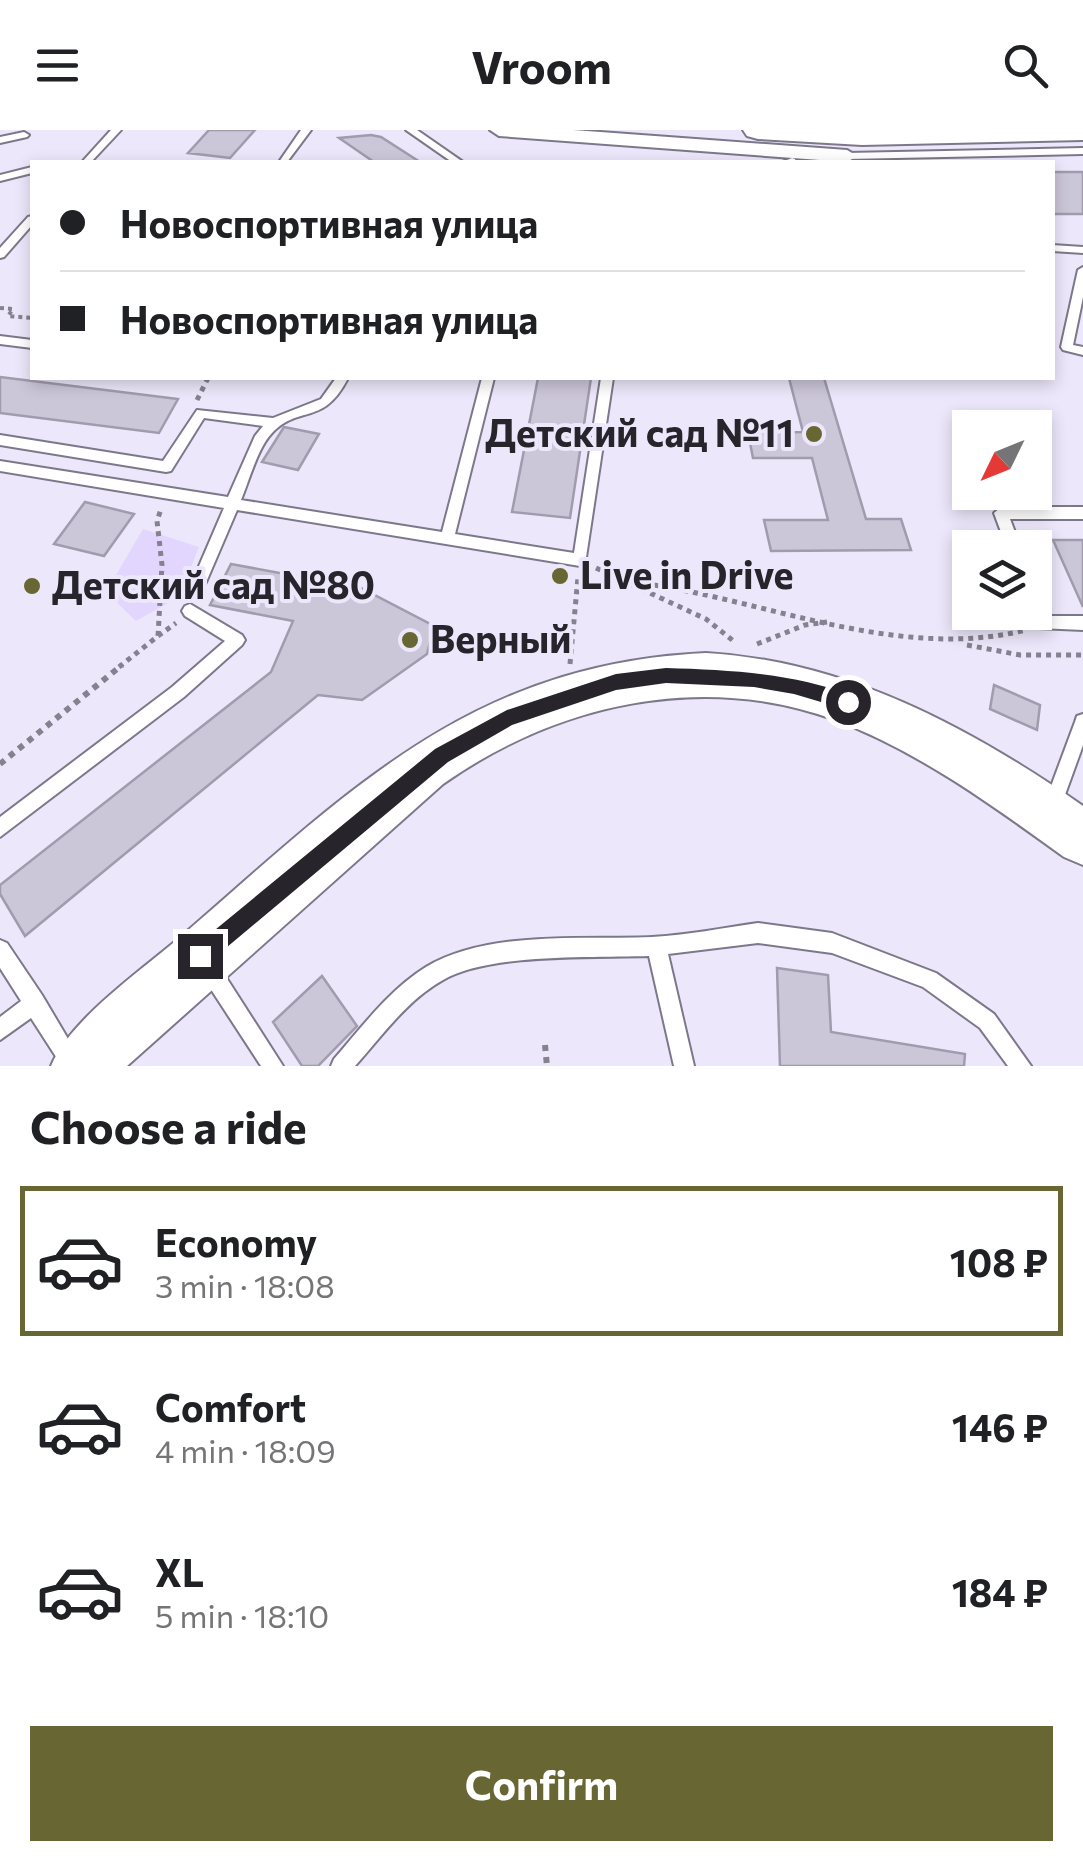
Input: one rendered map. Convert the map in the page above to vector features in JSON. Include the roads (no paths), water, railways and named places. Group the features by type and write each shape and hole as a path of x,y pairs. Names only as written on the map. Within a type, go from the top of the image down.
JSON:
{"main road":[{"path":"758,130 847,146 1083,131"},
{"path":"82,1066 200,956 441,755 507,719 616,682 707,676 754,679 812,691 922,735 1067,826"}],"street":[{"path":"499,130 847,146"}],"lane":[{"path":"87,160 116,130"},
{"path":"285,160 306,130"},
{"path":"411,130 455,160"},
{"path":"0,140 24,135"},
{"path":"847,146 1083,151"},
{"path":"0,178 30,170"},
{"path":"0,255 30,221"},
{"path":"1055,248 1083,250"},
{"path":"1083,270 1068,347 1083,351"},
{"path":"0,340 30,344"},
{"path":"0,440 166,467 201,413 271,422 319,408 336,394 341,380"},
{"path":"447,538 487,380"},
{"path":"0,466 580,560 607,380"},
{"path":"200,580 271,422"},
{"path":"1007,530 1001,513 1083,513"},
{"path":"0,828 178,692 238,640 190,611"},
{"path":"1052,623 1083,624"},
{"path":"1067,826 1083,722"},
{"path":"341,1066 405,997 436,972 471,958 656,946 758,933 832,943 929,980 988,1020 1020,1066"},
{"path":"656,946 684,1066"},
{"path":"0,950 74,1066"},
{"path":"200,956 273,1066"},
{"path":"0,1030 35,1002"}],"place":[{"name":"Детский сад №11","path":"814,434"},
{"name":"Live in Drive","path":"560,576"},
{"name":"Детский сад №80","path":"32,586"},
{"name":"Верный","path":"410,640"}]}
